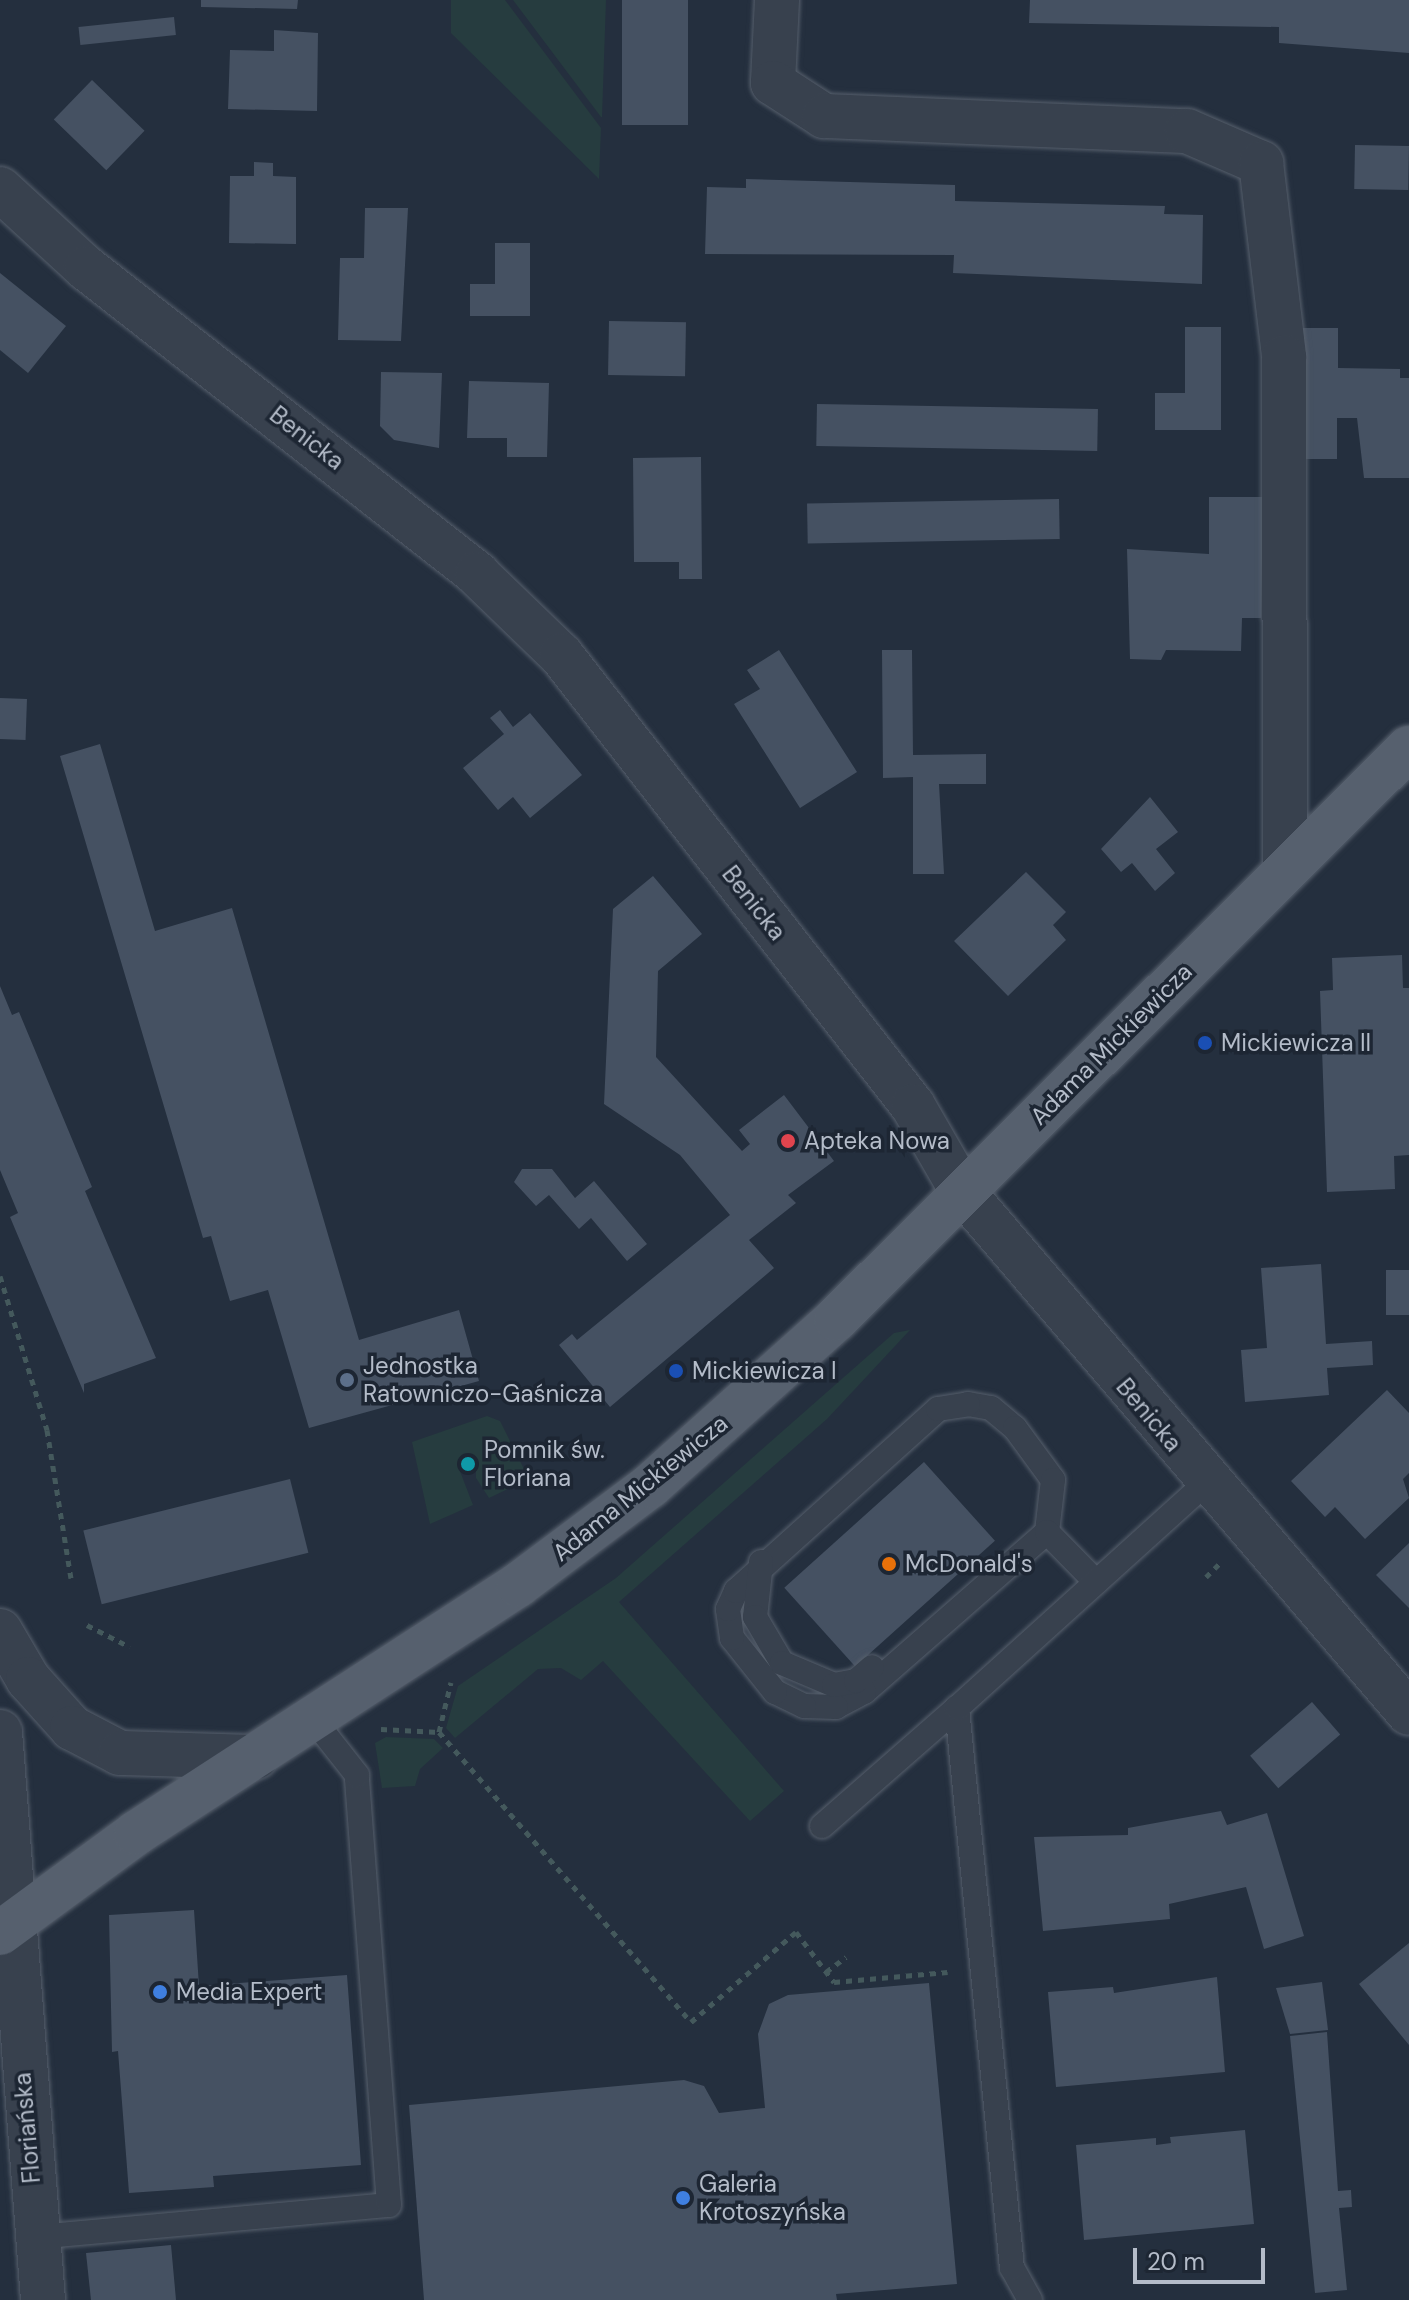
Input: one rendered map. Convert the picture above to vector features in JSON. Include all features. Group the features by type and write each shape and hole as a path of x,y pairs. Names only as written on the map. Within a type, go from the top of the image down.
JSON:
{"main road":[{"name":"Adama Mickiewicza","path":"5,1928 256,1757 518,1585 650,1486 836,1319 1409,748"}],"street":[{"path":"777,0 773,83 824,116 1187,131 1261,163 1284,357 1285,871"},
{"name":"Benicka","path":"0,189 86,268 466,564 561,655 913,1106 962,1191 1206,1483 1409,1713"},
{"path":"0,1631 28,1679 72,1728 120,1753 256,1757"},
{"name":"Floriańska","path":"0,1732 5,1928 43,2300"},
{"name":"Floriańska","path":"0,2193 36,2237"}],"lane":[{"path":"968,1404 991,1408 1015,1428 1053,1480 1047,1532 1022,1535 856,1681 834,1685 782,1663 766,1641 755,1617 761,1562 938,1409 968,1404"},
{"path":"822,1826 1206,1483"},
{"path":"1047,1532 1096,1582"},
{"path":"957,1708 986,1969 1012,2268 1030,2300"},
{"path":"36,2237 389,2205 357,1775 313,1719"}],"path":[{"path":"0,1276 47,1430 71,1578"},
{"path":"1206,1577 1222,1560"},
{"path":"87,1625 130,1647"},
{"path":"439,1732 453,1673"},
{"path":"367,1728 439,1732 691,2022 796,1932 834,1982 986,1969"},
{"path":"826,1972 846,1957"}],"green space":[{"path":"451,0 505,0 601,128 599,179 451,33"},
{"path":"513,0 606,0 602,117 601,117"},
{"path":"910,1330 827,1419 619,1602 784,1791 750,1821 603,1661 581,1680 561,1668 538,1669 455,1738 446,1728 458,1686 616,1578 894,1333"},
{"path":"487,1416 500,1421 529,1479 489,1498 476,1478 476,1461 464,1456 458,1466 473,1505 430,1524 412,1442"},
{"path":"386,1737 434,1739 443,1748 420,1769 415,1786 382,1788 375,1743"}],"building":[{"path":"201,0 298,0 297,9 201,7"},
{"path":"622,0 688,0 688,125 622,125"},
{"path":"1030,0 1409,0 1409,53 1279,43 1279,27 1029,23"},
{"path":"174,17 176,35 80,45 79,27"},
{"path":"274,30 318,33 317,111 228,109 230,50 274,51"},
{"path":"92,80 145,131 106,170 54,120"},
{"path":"1355,145 1409,146 1408,190 1354,189"},
{"path":"254,162 273,163 273,176 296,177 296,244 229,243 230,176 254,176"},
{"path":"746,179 955,185 955,201 1165,206 1164,214 1203,215 1202,284 953,273 954,255 705,254 707,187 746,188"},
{"path":"365,208 408,208 401,341 338,340 340,258 364,258"},
{"path":"495,243 530,243 530,316 470,316 470,284 495,284"},
{"path":"0,273 66,326 28,373 0,350"},
{"path":"609,321 686,322 685,376 608,375"},
{"path":"1185,327 1221,327 1221,430 1155,430 1155,393 1185,393"},
{"path":"1297,328 1338,328 1338,368 1400,369 1400,378 1409,378 1409,478 1364,478 1357,418 1337,418 1337,459 1296,459"},
{"path":"381,372 442,373 439,448 394,440 380,426"},
{"path":"469,381 549,383 547,457 507,457 507,438 467,438"},
{"path":"817,404 1098,409 1097,451 816,446"},
{"path":"701,457 702,579 679,579 679,562 634,562 633,458"},
{"path":"1209,497 1263,497 1261,618 1242,618 1241,651 1166,650 1161,660 1130,659 1127,549 1209,554"},
{"path":"1059,499 1060,539 808,543 807,503"},
{"path":"779,650 857,772 800,808 734,704 760,689 747,670"},
{"path":"882,650 912,650 913,755 986,754 986,784 939,784 944,874 913,874 913,777 883,778"},
{"path":"0,698 27,699 26,740 0,739"},
{"path":"500,710 513,727 530,713 582,775 530,818 513,797 498,810 463,768 504,734 490,718"},
{"path":"100,744 155,931 232,908 359,1340 459,1310 479,1381 309,1428 268,1290 230,1301 211,1236 203,1238 60,756"},
{"path":"1150,797 1178,832 1156,849 1175,873 1155,891 1132,863 1121,872 1101,849"},
{"path":"1026,872 1066,912 1053,925 1066,940 1008,996 954,941"},
{"path":"653,876 702,934 658,971 656,1057 742,1151 750,1144 739,1130 784,1095 834,1161 788,1195 796,1203 749,1240 774,1268 610,1407 559,1345 572,1334 577,1340 730,1215 680,1155 604,1104 613,909"},
{"path":"1402,955 1403,988 1409,988 1409,1155 1394,1156 1395,1189 1327,1192 1320,991 1333,990 1332,958"},
{"path":"0,986 12,1015 19,1012 92,1187 85,1191 156,1358 84,1384 84,1393 10,1217 18,1213 0,1170"},
{"path":"522,1169 552,1169 575,1198 594,1181 647,1244 627,1261 591,1218 579,1229 549,1195 536,1206 514,1182"},
{"path":"1321,1264 1326,1344 1372,1341 1373,1365 1327,1368 1329,1395 1245,1402 1241,1350 1267,1348 1261,1268"},
{"path":"1386,1270 1409,1270 1409,1315 1386,1315"},
{"path":"1387,1390 1409,1413 1409,1473 1403,1479 1409,1498 1365,1539 1335,1507 1325,1517 1291,1481"},
{"name":"McDonald's","path":"924,1462 995,1541 855,1667 784,1588"},
{"path":"290,1479 308,1553 102,1604 83,1531"},
{"path":"1409,1543 1409,1608 1376,1575"},
{"path":"1312,1702 1340,1734 1278,1788 1250,1756"},
{"path":"1221,1811 1227,1825 1267,1813 1304,1936 1264,1949 1246,1887 1169,1904 1170,1919 1043,1931 1034,1837 1128,1835 1128,1828"},
{"path":"194,1910 199,1986 347,1975 361,2165 213,2176 214,2187 129,2193 118,2051 112,2052 109,1915"},
{"path":"1409,1943 1409,2045 1359,1984"},
{"path":"1217,1977 1225,2072 1056,2087 1048,1992 1113,1987 1114,1993"},
{"path":"1322,1982 1328,2030 1290,2034 1276,1988"},
{"name":"Galeria Krotoszyńska","path":"929,1983 957,2284 836,2294 837,2300 424,2300 409,2105 684,2080 704,2086 719,2113 765,2108 758,2034 769,2004 788,1995"},
{"path":"1327,2032 1338,2191 1351,2190 1352,2207 1339,2208 1347,2290 1315,2293 1290,2036"},
{"path":"1245,2130 1254,2224 1084,2240 1076,2145 1156,2138 1156,2145 1171,2143 1170,2137"},
{"path":"171,2245 176,2300 91,2300 86,2253"}],"place":[{"name":"Mickiewicza II","path":"1205,1043"},
{"name":"Apteka Nowa","path":"788,1141"},
{"name":"Mickiewicza I","path":"676,1371"},
{"name":"Jednostka Ratowniczo-Gaśnicza","path":"347,1380"},
{"name":"Pomnik św. Floriana","path":"468,1464"},
{"name":"McDonald's","path":"889,1564"},
{"name":"Media Expert","path":"160,1992"},
{"name":"Galeria Krotoszyńska","path":"683,2198"}]}
